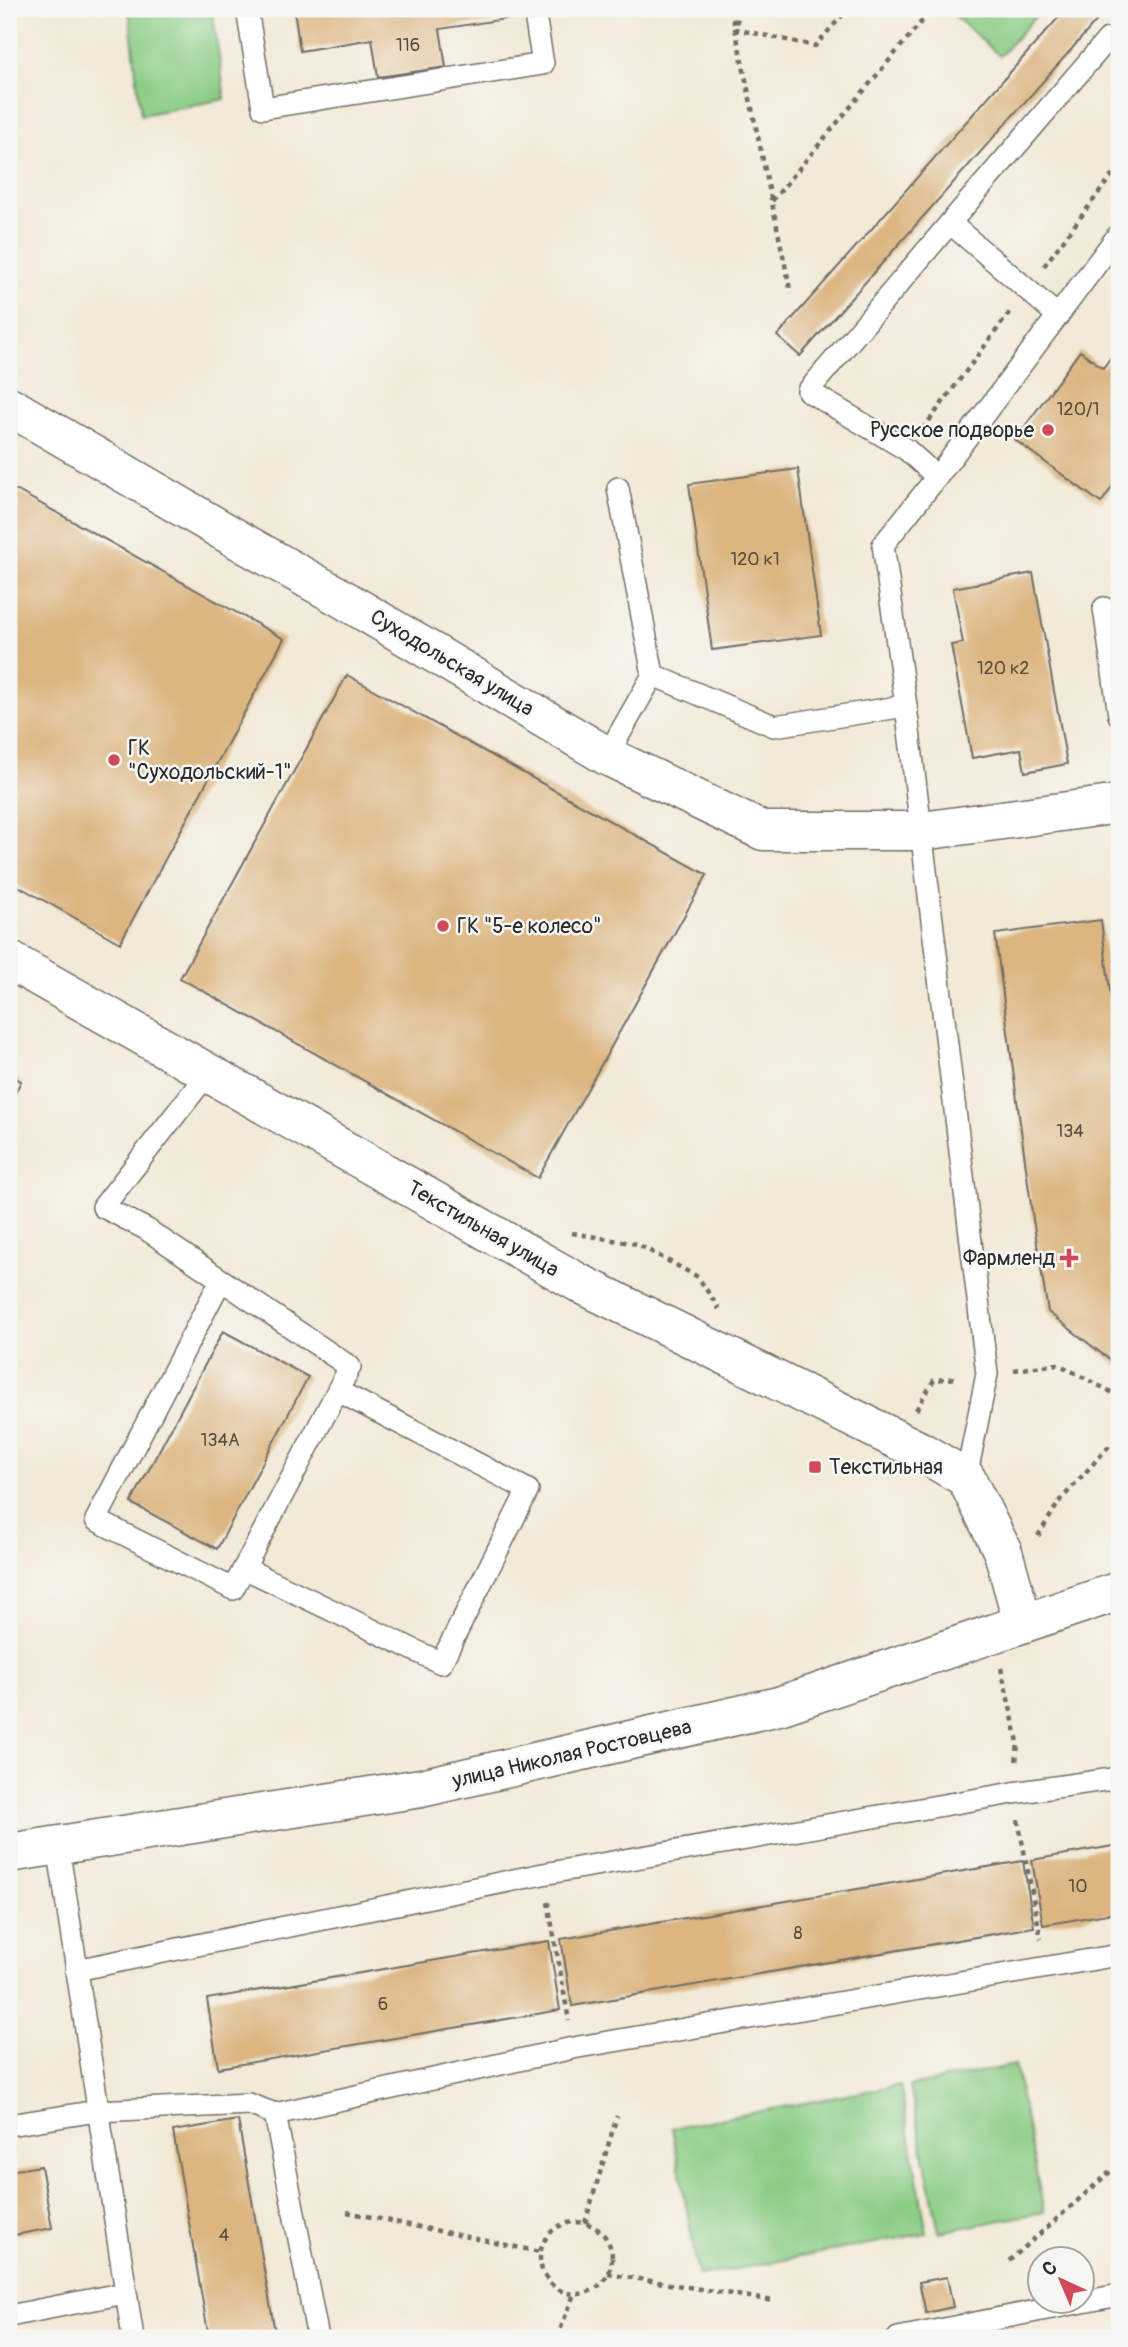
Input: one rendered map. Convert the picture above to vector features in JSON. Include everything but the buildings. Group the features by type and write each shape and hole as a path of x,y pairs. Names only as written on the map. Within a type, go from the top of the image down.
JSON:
{"street":[{"name":"Суходольская улица","path":"9,406 338,596 607,756 763,831 922,831 1119,804"},
{"name":"Текстильная улица","path":"10,963 579,1283 920,1451 966,1478"},
{"path":"966,1478 1003,1552 1023,1623"},
{"name":"улица Николая Ростовцева","path":"9,1853 421,1788 766,1709 1119,1591"}],"lane":[{"path":"247,9 262,108 543,64 534,9"},
{"path":"937,477 906,450 807,391 950,223 1116,37"},
{"path":"950,223 1058,316"},
{"path":"966,1478 987,1374 922,831 883,545 1119,234"},
{"path":"607,756 653,675 618,488"},
{"path":"1104,608 1119,715"},
{"path":"653,675 774,726 906,706"},
{"path":"208,1073 103,1207 146,1229 350,1367 233,1589 96,1520 221,1280"},
{"path":"244,1568 441,1663 528,1490 338,1391"},
{"path":"76,1970 544,1874 1013,1793 1119,1778"},
{"path":"58,1846 133,2338"},
{"path":"9,2125 97,2111 249,2105 275,2114 573,2048 1119,1955"},
{"path":"275,2114 318,2338"},
{"path":"9,2316 125,2293"},
{"path":"898,2338 949,2334 1119,2295"}],"path":[{"path":"731,9 792,293"},
{"path":"735,29 740,9"},
{"path":"735,29 815,46 848,9"},
{"path":"772,201 932,9"},
{"path":"561,1231 637,1244 698,1277 726,1320"},
{"path":"912,1415 934,1380 1058,1364 1119,1396"},
{"path":"1003,1552 1031,1548 1059,1502 1109,1446 1119,1442"},
{"path":"1000,1664 1018,1742 1013,1793 1047,1967"},
{"path":"544,1874 573,2048"},
{"path":"1113,2026 1119,2035"},
{"path":"585,2223 617,2116"},
{"path":"1009,2261 1119,2164"},
{"path":"347,2212 541,2252"},
{"path":"585,2223 595,2228 609,2244 611,2264 608,2274 594,2289 574,2294 552,2285 540,2264 541,2252 544,2241 562,2225 585,2223"},
{"path":"608,2274 774,2301"},
{"path":"557,2337 574,2294"}],"green space":[{"path":"129,9 212,9 225,99 141,115"},
{"path":"947,9 1042,9 1000,56"},
{"path":"1015,2065 1044,2212 939,2232 910,2086"},
{"path":"900,2085 927,2233 699,2276 672,2128"}],"place":[{"name":"Русское подворье","path":"1048,430"},
{"name":"ГК \"Суходольский-1\"","path":"114,760"},
{"name":"ГК \"5-е колесо\"","path":"443,926"},
{"name":"Фармленд","path":"1069,1258"},
{"name":"Текстильная","path":"815,1467"}]}
